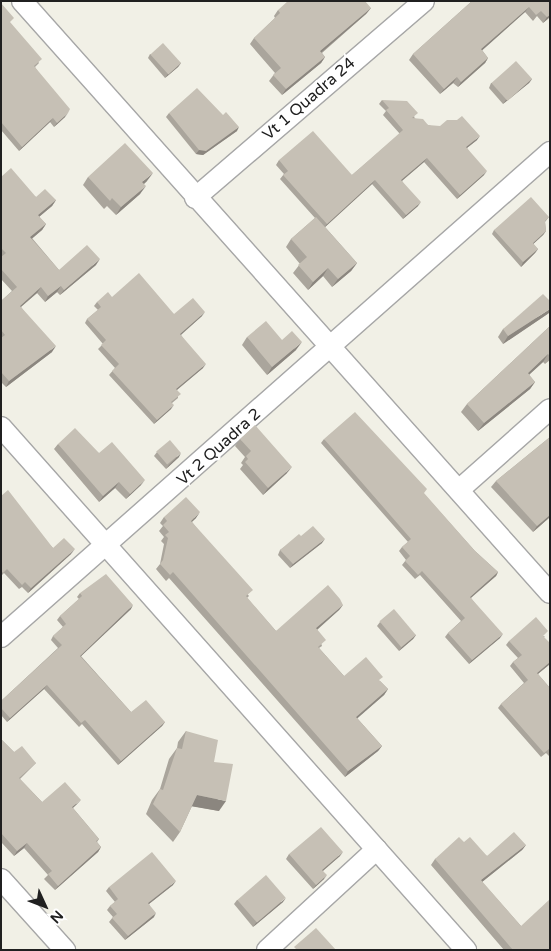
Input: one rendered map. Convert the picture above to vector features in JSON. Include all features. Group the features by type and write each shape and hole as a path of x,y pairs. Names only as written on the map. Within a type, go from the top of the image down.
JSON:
{"street":[{"path":"22,1 195,198 460,489 550,593"},
{"name":"Vt 1 Quadra 24","path":"195,198 424,1"},
{"name":"Vt 2 Quadra 2","path":"1,637 107,546 550,152"},
{"path":"460,489 550,409"},
{"path":"1,427 466,950"},
{"path":"267,950 377,850"},
{"path":"1,879 65,950"}],"building":[{"path":"288,1 365,1 371,8 320,51 325,57 286,89 273,75 281,68 254,38 280,13 278,10"},
{"path":"472,1 550,1 550,15 547,17 541,11 536,15 529,7 481,49 488,58 461,82 457,77 444,89 413,54"},
{"path":"1,3 14,18 10,22 42,59 34,66 70,109 57,123 53,118 22,147 1,122"},
{"path":"163,43 181,63 168,74 150,54"},
{"path":"516,61 532,79 508,101 491,83"},
{"path":"197,88 223,115 226,112 239,127 206,151 199,150 169,113"},
{"path":"382,100 407,101 418,113 412,118 423,119 428,125 440,126 447,120 457,120 462,116 480,136 466,147 487,171 460,195 427,158 401,180 421,202 406,215 375,180 327,224 283,175 288,171 279,160 313,131 352,175 403,130 386,110 389,108"},
{"path":"125,143 153,173 142,182 146,186 121,207 112,198 110,201 88,177"},
{"path":"11,168 36,197 45,189 56,200 38,215 46,224 30,237 59,270 87,245 100,259 64,290 61,286 48,296 41,287 20,306 56,346 9,381 1,372 1,338 5,335 1,330 1,301 17,287 1,269 1,257 6,253 1,248 1,177"},
{"path":"531,197 549,217 545,221 546,231 533,243 538,249 523,262 494,230"},
{"path":"316,217 357,263 338,279 328,268 313,282 298,265 307,257 291,239"},
{"path":"139,273 174,314 193,298 205,312 180,334 206,364 176,389 181,394 171,402 174,405 157,420 112,371 119,364 101,345 106,340 87,319 101,307 97,302 108,292 112,297"},
{"path":"543,294 550,301 550,309 508,336 503,329"},
{"path":"266,321 282,340 292,331 302,342 272,367 247,337"},
{"path":"550,326 550,356 548,354 528,373 535,382 484,423 467,404"},
{"path":"355,412 427,489 424,493 475,551 498,572 470,597 503,634 472,660 448,633 465,618 422,571 418,575 405,561 410,556 402,547 411,539 324,439"},
{"path":"255,425 292,467 268,488 245,462 248,459 246,456 251,451 240,439"},
{"path":"75,428 99,453 112,442 145,480 130,494 119,482 103,496 58,444"},
{"path":"550,437 550,515 537,526 496,481"},
{"path":"170,440 181,453 167,465 156,452"},
{"path":"8,490 53,548 64,538 75,549 31,588 25,582 22,585 7,569 3,573 1,570 1,496"},
{"path":"186,497 200,512 191,521 253,590 246,596 276,631 328,585 340,599 343,605 316,628 326,640 318,647 344,676 366,657 383,677 379,680 388,689 356,717 382,746 348,771 173,572 170,575 160,564 163,560 168,538 165,535 169,532 163,525 167,521 164,517"},
{"path":"313,526 325,539 293,564 280,550 299,534 301,536"},
{"path":"106,574 133,605 80,656 131,712 146,700 165,722 121,761 85,720 81,723 47,685 10,718 1,708 1,701 62,645 53,636 66,624 60,616 82,596 80,593"},
{"path":"394,609 416,635 401,647 379,621"},
{"path":"536,617 548,631 543,636 550,643 550,662 537,673 550,688 550,750 544,753 501,704 528,680 513,662 522,655 509,641"},
{"path":"186,731 218,740 214,762 233,764 226,801 197,795 180,832 153,804 160,789 163,790 177,748 182,749"},
{"path":"1,739 14,752 22,746 36,763 19,778 42,802 65,782 81,800 72,807 99,839 96,841 101,847 58,886 48,874 52,871 27,843 17,851 1,833"},
{"path":"321,827 343,852 322,870 327,875 316,885 289,854"},
{"path":"514,832 526,845 481,880 521,926 550,899 550,950 513,950 435,859 459,837 464,842 470,837 487,856"},
{"path":"152,852 176,881 148,903 156,913 128,936 112,918 117,914 110,906 118,899 109,887"},
{"path":"266,875 286,898 257,923 237,900"},
{"path":"316,928 336,950 297,950 294,947"}]}
